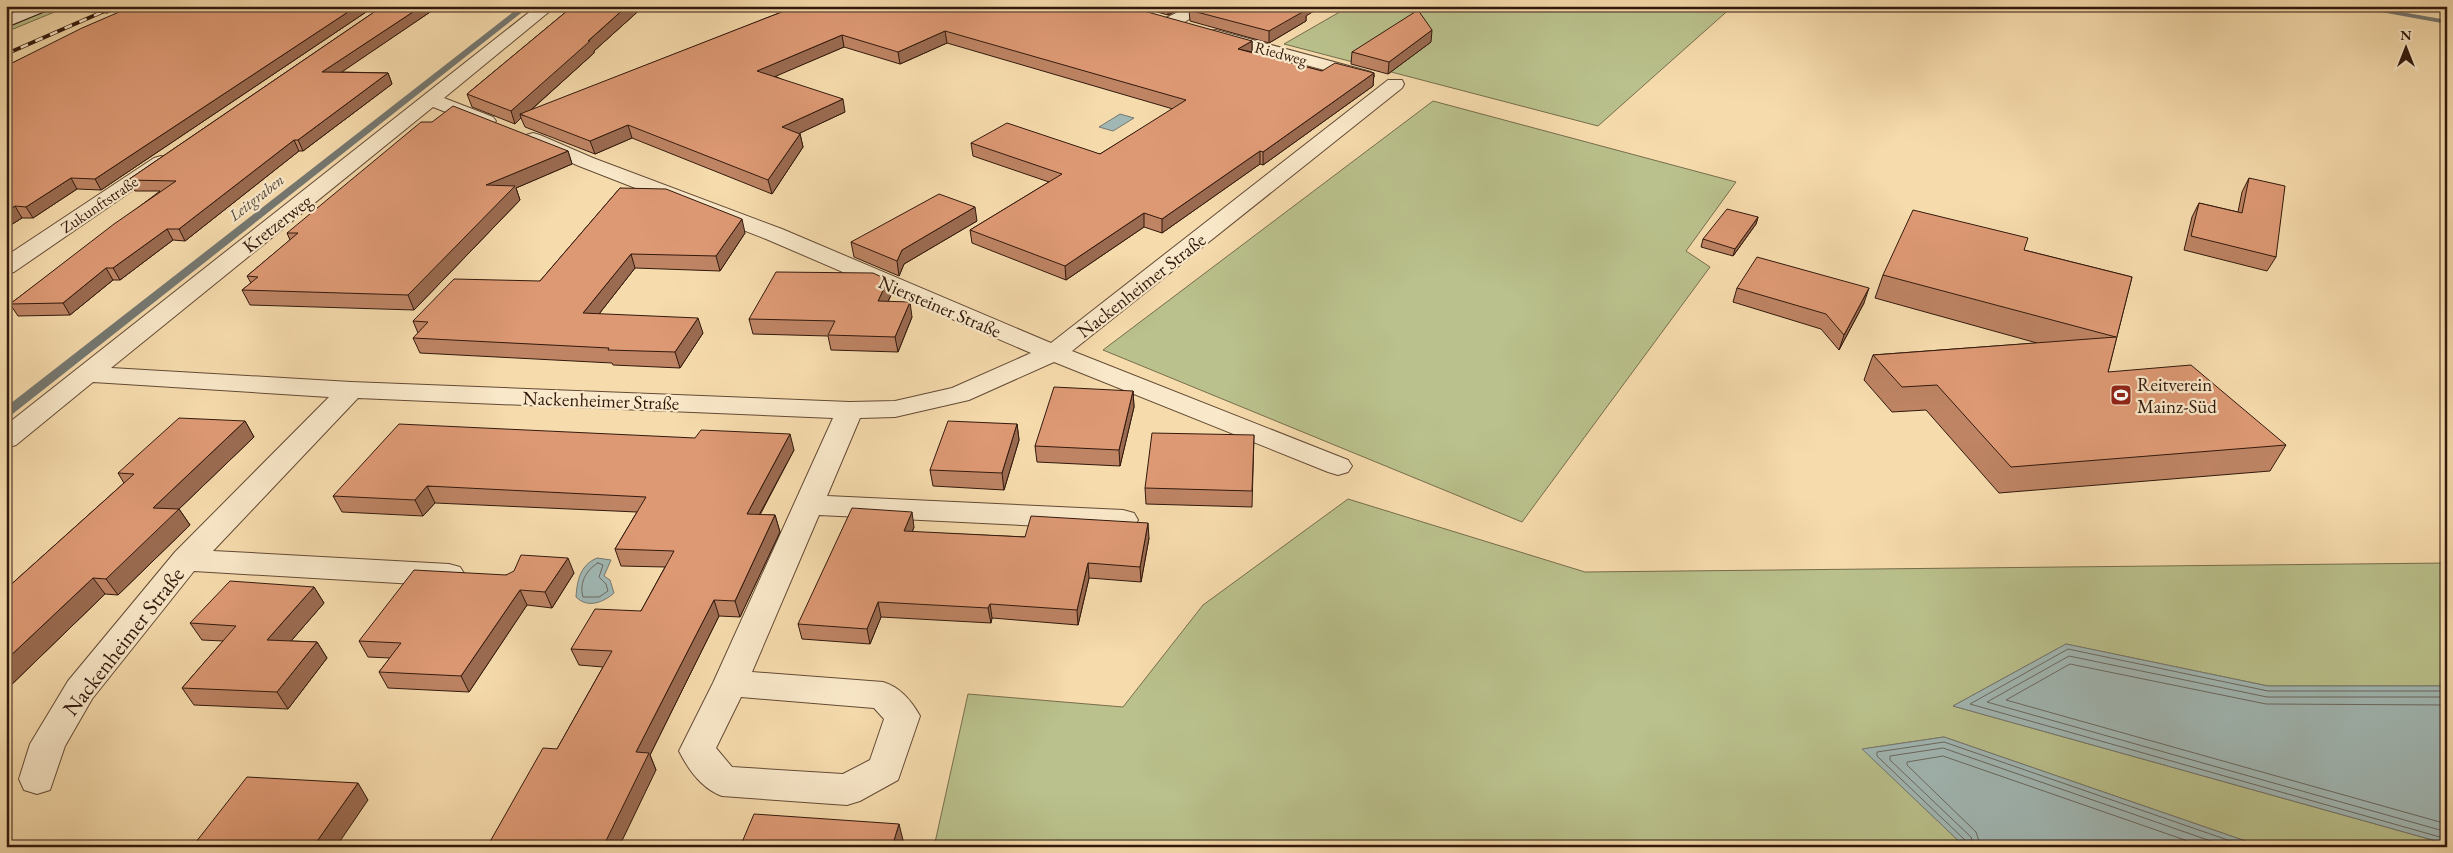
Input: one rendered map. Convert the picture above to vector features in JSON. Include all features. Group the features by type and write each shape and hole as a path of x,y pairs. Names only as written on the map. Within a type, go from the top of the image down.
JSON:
{"street":[{"path":"6,22 44,6"},
{"name":"Kretzerweg","path":"6,439 548,6"},
{"path":"1172,22 1203,6"},
{"name":"Riedweg","path":"1153,18 1395,84"},
{"name":"Nackenheimer Straße","path":"86,374 352,390 850,410 895,409 960,394 1054,354 1395,84"},
{"name":"Niersteiner Straße","path":"432,100 774,234 1010,336 1338,466"},
{"name":"Zukunftstraße","path":"6,267 178,150"},
{"name":"Nackenheimer Straße","path":"37,778 48,744 80,690 186,560 352,390"},
{"path":"730,683 883,695 902,716 885,769 847,790 722,782 697,751 730,683 850,410"},
{"path":"808,505 1123,520"},
{"name":"Nackenheimer Straße","path":"186,560 478,576"}],"green space":[{"path":"58,6 69,6 6,32 6,28"},
{"path":"1350,6 1733,6 1598,126 1284,44"},
{"path":"1433,101 1736,182 1686,251 1710,267 1522,522 1103,350"},
{"path":"1348,499 1585,572 2447,563 2447,686 2268,686 2066,644 1953,706 2447,844 2447,847 2263,847 1944,737 1863,749 1965,847 934,847 968,694 1123,707 1203,605"}],"water":[{"path":"1120,114 1134,118 1113,131 1099,127"},
{"path":"597,558 611,560 604,576 610,580 614,593 596,603 586,603 576,597 577,585 583,569"},
{"path":"2066,644 2268,686 2447,686 2447,844 1953,706"},
{"path":"1944,737 2263,847 1965,847 1862,749"}],"building":[{"path":"133,6 357,6 95,179 71,178 26,207 15,206 6,212 6,66 82,28"},
{"path":"383,6 422,6 322,72 388,73 298,140 294,140 179,229 167,229 113,268 106,268 63,303 10,304 114,224 176,181 128,180"},
{"path":"573,6 627,6 511,111 467,94"},
{"path":"797,6 1126,6 1252,41 1238,49 1322,71 1335,63 1374,73 1263,152 1260,151 1162,219 1144,213 1065,266 970,230 1062,174 971,143 1007,123 1100,154 1186,100 945,31 898,52 842,35 757,71 843,99 782,127 800,134 768,180 628,125 590,141 520,114"},
{"path":"1195,6 1303,6 1300,8 1306,10 1269,31 1189,10"},
{"path":"1418,10 1432,30 1389,62 1352,52"},
{"path":"453,106 568,151 486,185 515,186 408,295 242,290 258,277 247,276 298,233 287,233 421,122 432,122"},
{"path":"2249,178 2285,186 2276,257 2191,236 2199,203 2242,213"},
{"path":"620,188 666,189 742,219 716,256 631,254 583,313 698,318 675,352 608,350 609,348 413,338 428,322 413,321 454,279 540,281"},
{"path":"939,194 975,207 902,250 897,261 851,242"},
{"path":"1727,209 1758,217 1735,249 1703,239"},
{"path":"1913,210 2028,238 2024,250 2132,277 2108,372 2191,365 2286,445 2011,467 1937,385 1902,387 1873,355 2116,337 1883,275"},
{"path":"1757,257 1869,288 1844,335 1826,314 1737,288"},
{"path":"776,272 873,273 888,280 878,301 910,302 895,337 828,335 835,321 749,319"},
{"path":"1054,387 1133,391 1119,450 1035,446"},
{"path":"179,418 245,421 153,508 179,509 106,579 93,578 6,660 6,589 134,474 118,473"},
{"path":"948,421 1017,424 1002,473 930,470"},
{"path":"399,424 695,438 701,430 790,434 747,514 775,515 735,601 714,600 636,752 649,753 603,847 487,847 543,748 557,749 612,651 571,649 595,609 641,611 674,551 615,549 646,497 427,486 415,500 333,496"},
{"path":"1152,433 1254,435 1252,491 1145,488"},
{"path":"852,508 912,512 904,531 1025,537 1031,516 1148,523 1140,567 1088,563 1077,610 990,604 988,608 878,602 867,629 798,624"},
{"path":"521,555 568,558 545,592 520,590 461,676 379,672 401,643 359,641 414,570 506,575 514,571"},
{"path":"230,581 314,587 267,640 317,642 277,692 182,688 236,626 190,623"},
{"path":"247,777 358,783 313,847 192,847"},
{"path":"754,814 899,824 892,847 740,847"}],"waterway":[{"name":"Leitgraben","path":"6,413 526,6"},
{"path":"2352,6 2447,22"}],"railway":[{"path":"6,54 116,6"}],"place":[{"name":"Reitverein Mainz-Süd","path":"2121,395"}]}
